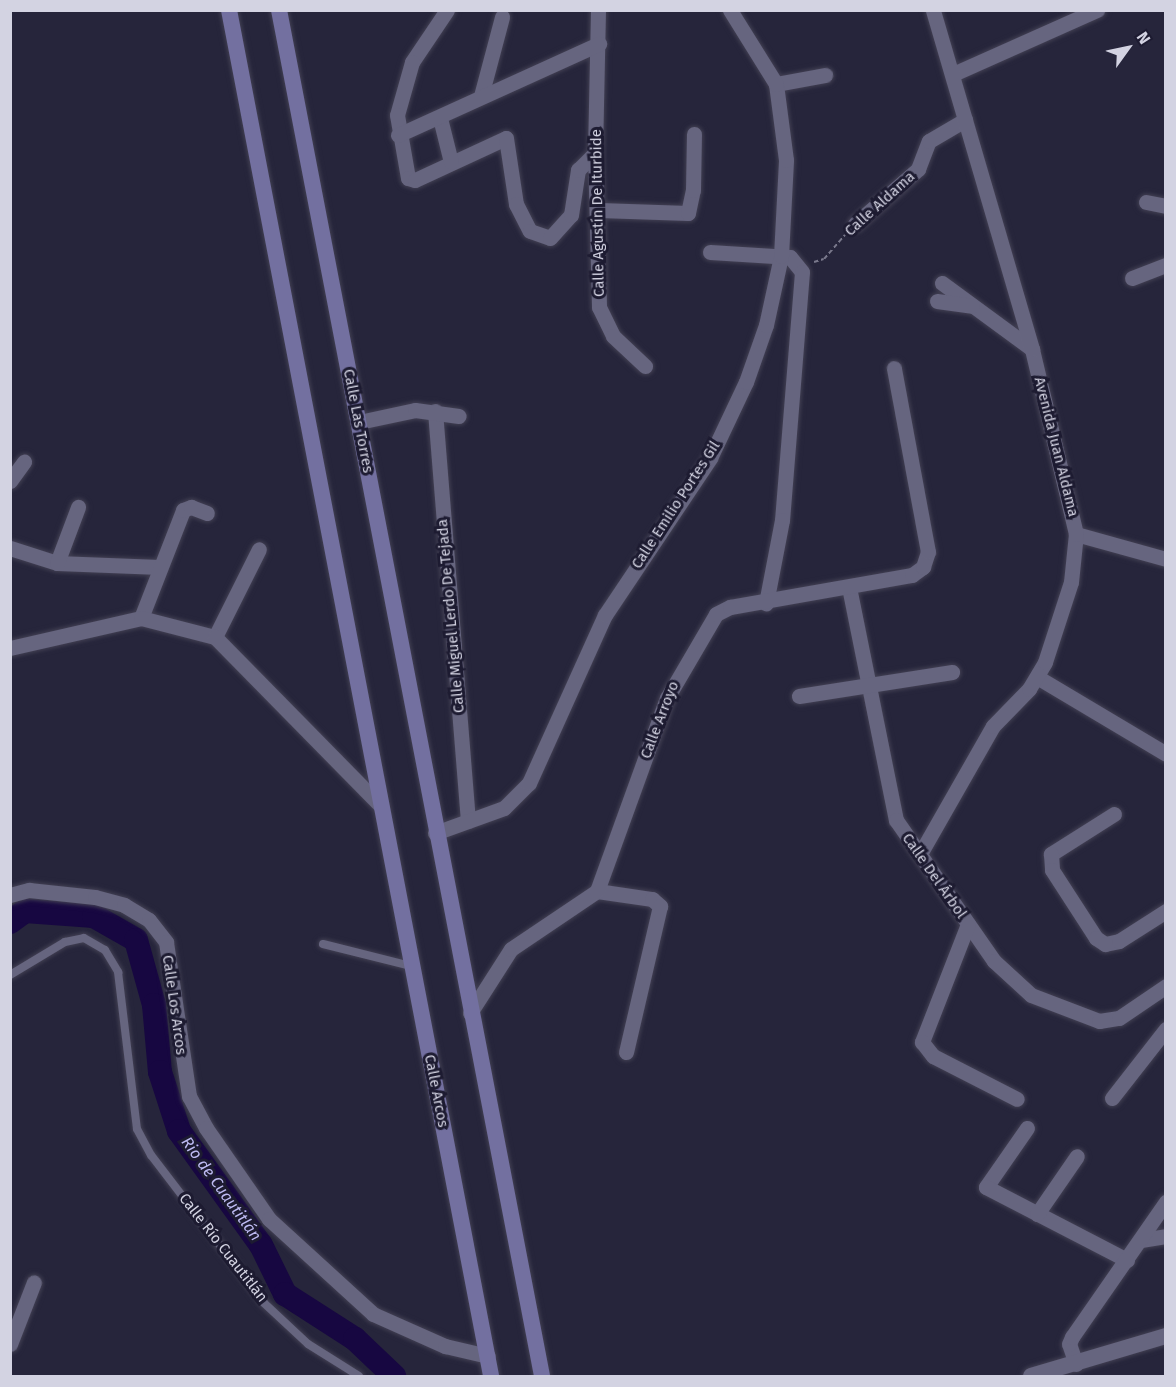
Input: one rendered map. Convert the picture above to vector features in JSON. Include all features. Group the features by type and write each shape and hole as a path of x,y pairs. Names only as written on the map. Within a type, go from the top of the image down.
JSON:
{"main road":[{"path":"229,10 381,806"},
{"name":"Calle Las Torres","path":"279,10 435,832"},
{"name":"Calle Arcos","path":"381,806 491,1377"},
{"path":"435,832 542,1377"}],"street":[{"path":"447,10 411,62 397,115 398,135 408,178 414,180 506,138 516,204 530,231 550,238 571,216 578,171 595,153"},
{"name":"Calle Emilio Portes Gil","path":"435,832 504,808 529,783 605,615 710,458 736,406 766,325 781,256 786,160 776,84 730,10"},
{"name":"Avenida Juan Aldama","path":"920,854 993,726 1037,677 1062,617 1076,534 1032,349 933,10"},
{"path":"953,74 1097,10"},
{"name":"Calle Agustín De Iturbide","path":"600,11 595,153 602,318 613,336 645,366"},
{"path":"482,96 502,17"},
{"path":"398,135 440,118 482,96 599,44"},
{"path":"776,84 825,75"},
{"path":"440,118 451,162"},
{"name":"Calle Aldama","path":"855,224 918,169 929,141 965,120"},
{"path":"599,210 688,213 693,190 694,134"},
{"path":"1146,202 1166,206"},
{"path":"710,252 781,256 798,262 802,276 782,520 766,603"},
{"path":"1132,278 1166,265"},
{"path":"942,283 1032,349"},
{"path":"937,301 973,306"},
{"name":"Calle Arroyo","path":"597,891 668,698 688,657 716,614 730,607 766,603 912,575 927,561 894,368"},
{"path":"359,422 415,410 459,416"},
{"name":"Calle Miguel Lerdo De Tejada","path":"435,411 468,821"},
{"path":"10,481 24,462"},
{"path":"57,563 78,507"},
{"path":"141,618 183,510 191,507 207,513"},
{"path":"1076,534 1166,559"},
{"path":"10,548 57,563 160,567"},
{"path":"215,637 259,549"},
{"name":"Calle Del Árbol","path":"849,587 893,811 968,924 1017,985 1088,1019 1119,1018 1166,986"},
{"path":"10,648 141,618 215,637 381,806"},
{"path":"799,696 952,672"},
{"path":"1037,677 1166,754"},
{"path":"1114,814 1051,854 1052,870 1096,938 1105,944 1119,941 1166,910"},
{"name":"Calle Los Arcos","path":"10,895 29,890 94,897 139,912 160,932 166,942 184,1078 206,1128 269,1219 342,1289 373,1314 410,1332 488,1356"},
{"path":"470,1013 511,949 597,891 652,898 660,908 626,1052"},
{"path":"968,924 922,1042 933,1056 1017,1099"},
{"path":"1112,1098 1166,1029"},
{"path":"1027,1128 986,1187 1127,1260"},
{"path":"1037,1214 1077,1156"},
{"path":"1076,1364 1069,1344 1072,1337 1166,1202"},
{"path":"1141,1240 1166,1236"},
{"path":"10,1344 34,1282"},
{"path":"1031,1377 1166,1336"}],"lane":[{"name":"Calle Río Cuautitlán","path":"10,975 65,942 84,938 105,950 118,972 137,1129 151,1155 264,1304 309,1344 359,1376"},
{"path":"322,944 411,966"}],"path":[{"name":"Calle Aldama","path":"798,262 825,259 855,224"}],"waterway":[{"name":"Rio de Cuautitlán","path":"10,922 25,911 94,916 136,940 154,1005 160,1072 179,1131 261,1245 285,1294 355,1339 394,1376"}]}
